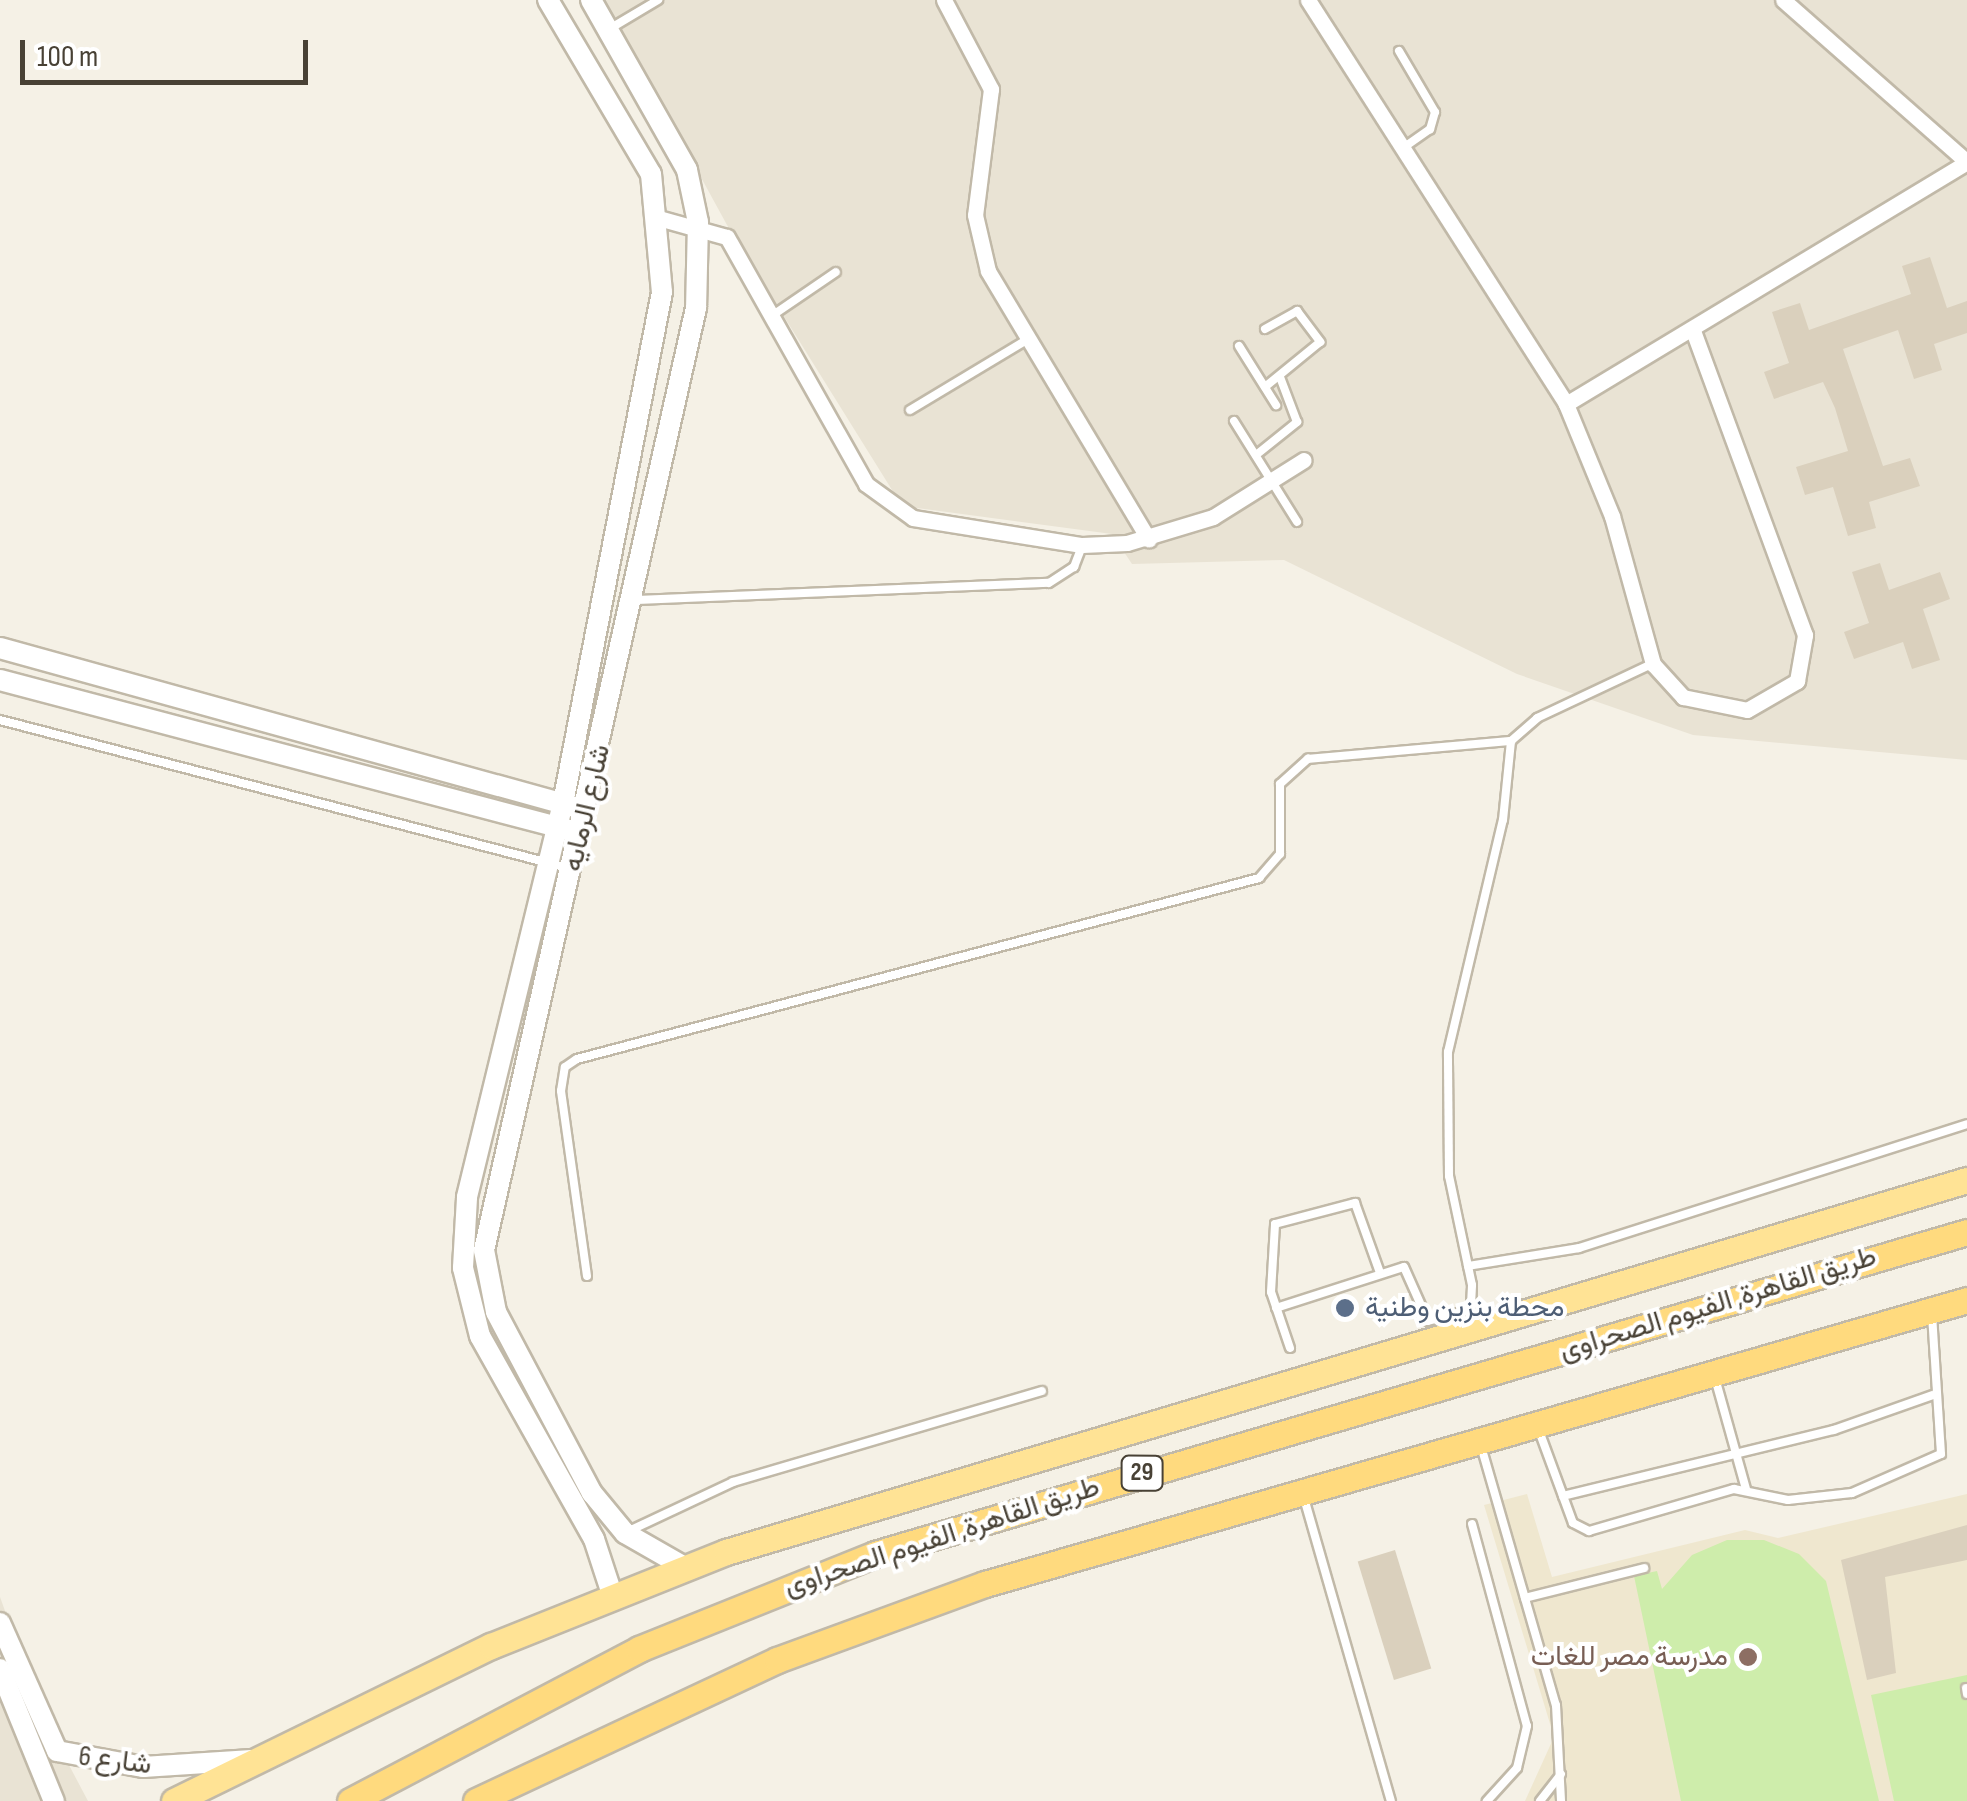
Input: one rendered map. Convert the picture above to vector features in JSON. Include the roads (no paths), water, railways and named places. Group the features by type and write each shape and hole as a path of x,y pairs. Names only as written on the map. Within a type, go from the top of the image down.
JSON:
{"highway":[{"name":"طريق القاهرة, الفيوم الصحراوى","path":"350,1801 585,1674 875,1554 1967,1232"},
{"name":"طريق القاهرة, الفيوم الصحراوى","path":"476,1801 884,1618 1302,1491 1967,1300"}],"main road":[{"path":"174,1801 254,1759 613,1596 686,1568 1470,1319 1967,1180"}],"street":[{"name":"شارع الرمايه","path":"548,0 642,154 662,218 656,349 563,803 467,1198 463,1268 480,1336 583,1517 613,1596"},
{"name":"شارع الرمايه","path":"591,0 674,140 698,222 692,333 637,600 488,1207 486,1271 530,1380 625,1533 686,1568"},
{"path":"944,0 991,89 977,232 1023,342 1149,540"},
{"path":"1308,0 1566,404 1612,516 1653,664 1683,697 1726,712 1785,694 1804,658 1798,606 1693,330"},
{"path":"1566,404 1967,162 1783,0"},
{"path":"662,218 698,222 727,237 866,484 886,505 928,523 1082,545 1149,540 1213,517 1304,460"},
{"path":"0,648 587,810"},
{"path":"0,680 581,834"},
{"name":"شارع 6","path":"0,1624 57,1751 143,1767 254,1759"},
{"name":"شارع 6","path":"0,1668 54,1801"}],"lane":[{"path":"609,29 658,0"},
{"path":"1399,51 1435,112 1430,128 1403,148"},
{"path":"773,315 836,272"},
{"path":"1264,329 1297,311 1320,337 1317,352 1265,388"},
{"path":"910,410 1023,342"},
{"path":"1239,346 1276,405"},
{"path":"1256,455 1297,422 1280,377"},
{"path":"1234,421 1298,522"},
{"path":"637,600 1049,583 1074,567 1082,545"},
{"path":"587,1276 560,1091 565,1067 577,1060 1258,878 1280,854 1280,784 1308,759 1510,741 1537,718 1653,664"},
{"path":"0,720 573,869"},
{"path":"1276,1308 1380,1273 1412,1271 1428,1321 1470,1319 1468,1266 1449,1176 1448,1052 1503,820 1510,741"},
{"path":"1468,1266 1580,1248 1967,1124"},
{"path":"1290,1348 1276,1308 1270,1234 1285,1218 1355,1203 1380,1273"},
{"path":"1536,1424 1573,1523 1599,1532 1746,1489 1788,1500 1852,1493 1938,1460 1932,1395 1932,1310"},
{"path":"1714,1374 1746,1489"},
{"path":"625,1533 732,1482 1042,1391"},
{"path":"1563,1496 1932,1395"},
{"path":"1480,1440 1556,1705 1561,1801"},
{"path":"1302,1491 1391,1801"},
{"path":"1472,1524 1527,1726 1516,1768 1486,1801"},
{"path":"1524,1598 1644,1568"},
{"path":"1540,1801 1560,1774"}],"place":[{"name":"محطة بنزين وطنية","path":"1345,1308"},
{"name":"مدرسة مصر للغات","path":"1748,1657"}]}
